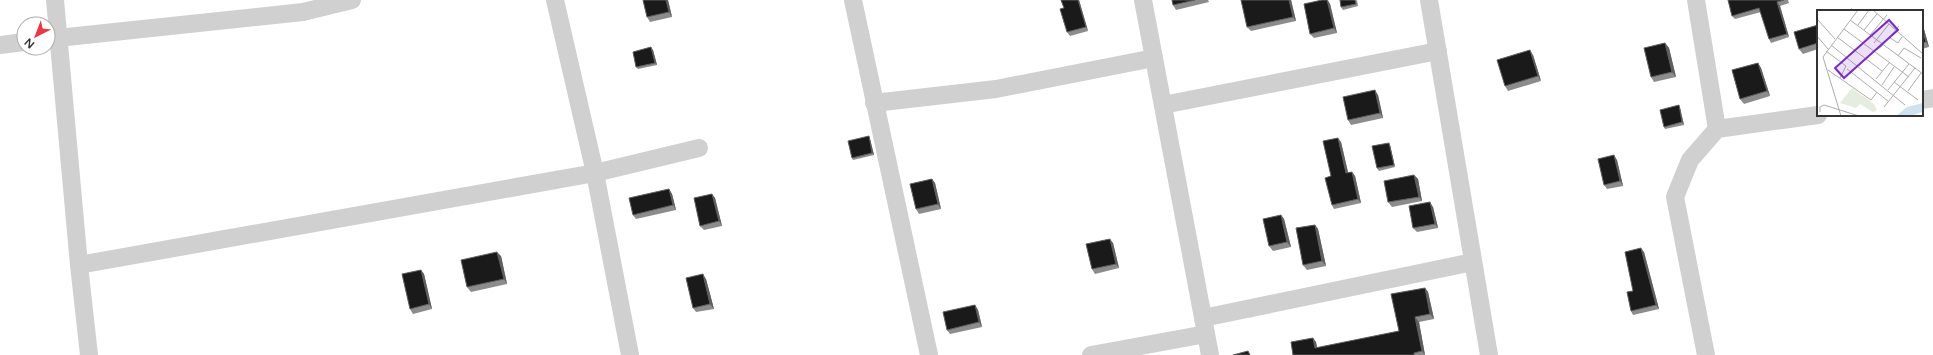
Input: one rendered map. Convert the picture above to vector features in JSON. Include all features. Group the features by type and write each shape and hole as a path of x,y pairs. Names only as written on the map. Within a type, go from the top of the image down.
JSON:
{"street":[{"path":"54,16 55,0"},
{"path":"56,39 352,0"},
{"path":"555,0 595,172 630,355"},
{"path":"1143,0 1210,355"},
{"path":"1429,0 1490,355"},
{"path":"1696,0 1717,129"},
{"path":"850,2 874,103 929,355"},
{"path":"0,45 16,43"},
{"path":"1163,105 1438,52"},
{"path":"55,56 89,355"},
{"path":"874,103 996,89 1154,58"},
{"path":"1923,100 1933,98"},
{"path":"1706,355 1675,197 1690,160 1717,129 1817,115"},
{"path":"79,265 595,172 699,148"},
{"path":"1091,355 1204,326 1474,262"}],"building":[{"path":"643,0 666,0 669,12 647,17"},
{"path":"1061,0 1078,0 1086,27 1067,32 1060,9 1064,8"},
{"path":"1172,0 1195,0 1173,5"},
{"path":"1241,0 1289,0 1293,17 1247,27"},
{"path":"1327,0 1334,28 1310,34 1304,4"},
{"path":"1340,0 1355,0 1356,4 1341,7"},
{"path":"1728,0 1784,0 1777,2 1787,34 1769,39 1759,8 1732,16"},
{"path":"1817,25 1817,43 1799,49 1794,32"},
{"path":"1923,32 1926,42 1923,43"},
{"path":"1665,43 1672,72 1651,77 1644,48"},
{"path":"651,47 655,63 636,67 633,52"},
{"path":"1530,50 1538,76 1505,86 1497,60"},
{"path":"1758,63 1767,91 1740,99 1732,70"},
{"path":"1375,90 1380,113 1348,120 1343,97"},
{"path":"1679,105 1682,122 1664,127 1660,110"},
{"path":"869,136 872,153 852,158 848,141"},
{"path":"1338,138 1346,173 1352,172 1358,199 1332,205 1325,178 1331,176 1323,141"},
{"path":"1389,143 1394,165 1377,168 1372,146"},
{"path":"1614,155 1620,181 1604,185 1598,159"},
{"path":"1414,175 1419,197 1388,202 1384,181"},
{"path":"932,179 938,204 916,209 910,184"},
{"path":"669,189 673,205 633,215 629,198"},
{"path":"712,194 719,221 700,226 694,198"},
{"path":"1430,202 1435,224 1413,228 1409,206"},
{"path":"1281,215 1287,242 1269,246 1263,219"},
{"path":"1315,225 1322,261 1303,265 1296,228"},
{"path":"1110,239 1116,264 1092,269 1086,244"},
{"path":"1641,248 1656,305 1631,311 1627,292 1633,291 1625,252"},
{"path":"497,252 504,279 467,287 461,260"},
{"path":"421,270 429,304 410,309 402,274"},
{"path":"703,274 710,304 693,308 686,278"},
{"path":"1425,288 1430,314 1415,317 1422,351 1414,353 1414,355 1293,355 1291,342 1313,338 1315,348 1399,331 1391,294"},
{"path":"975,305 979,322 947,330 943,312"},
{"path":"1248,351 1250,355 1233,355"}]}
